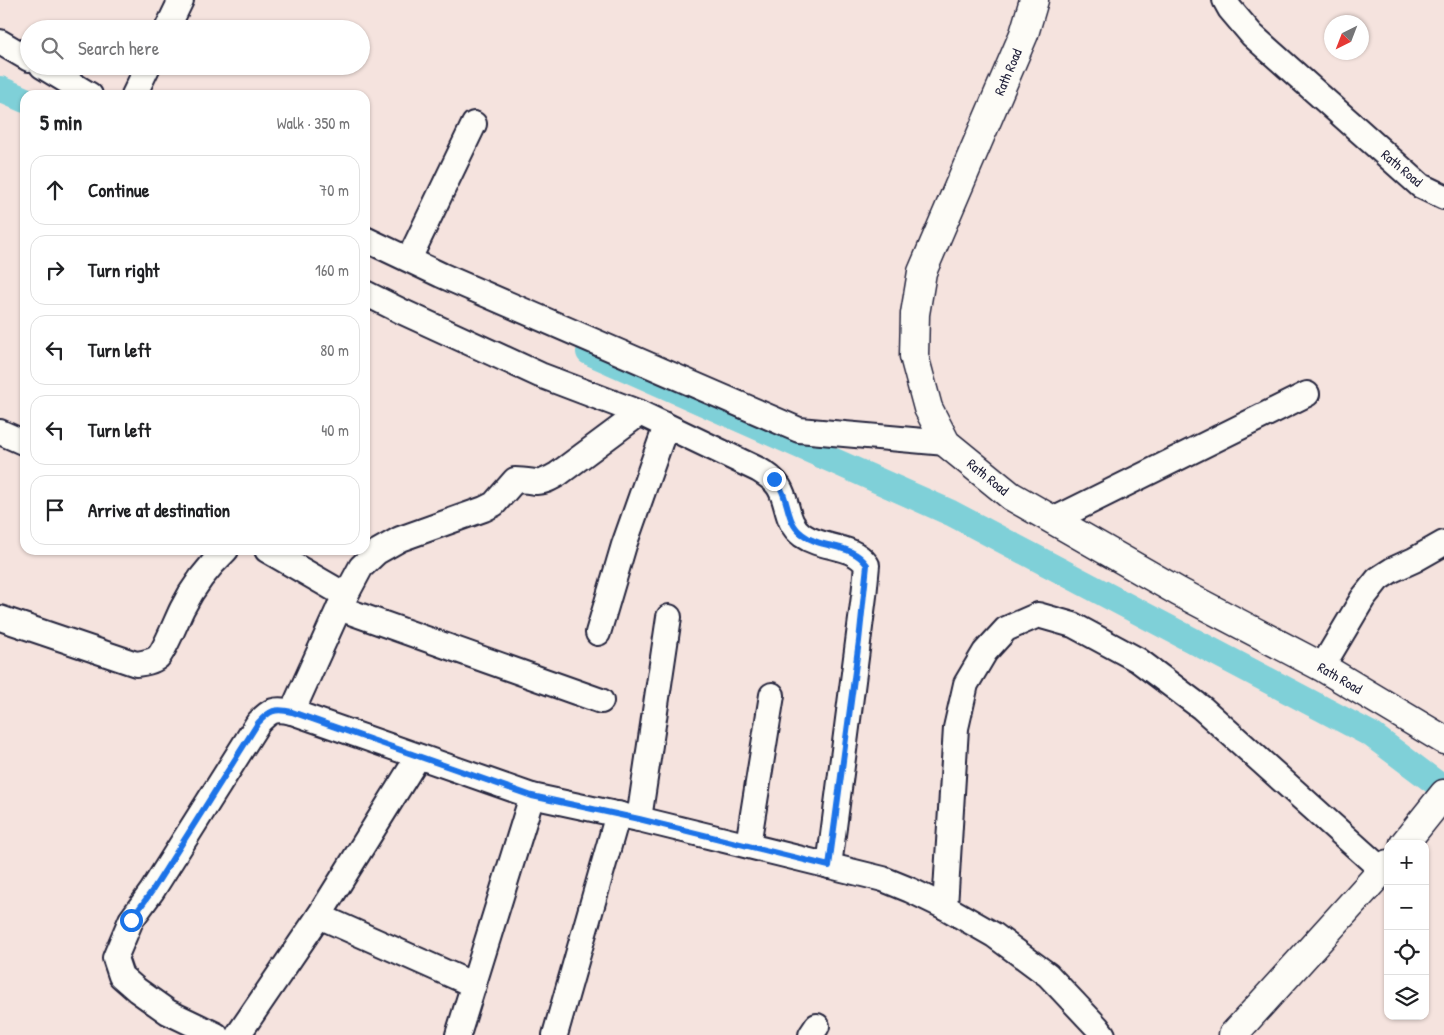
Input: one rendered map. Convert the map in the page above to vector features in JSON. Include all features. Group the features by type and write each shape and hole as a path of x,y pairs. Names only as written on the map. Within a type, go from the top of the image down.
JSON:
{"street":[{"path":"171,20 181,0"},
{"name":"Rath Road","path":"1034,0 1024,34 922,272 915,314 914,356 928,408 946,443 1011,496 1179,592 1322,667 1444,740"},
{"name":"Rath Road","path":"1225,0 1230,9 1252,35 1421,186 1444,198"},
{"path":"0,42 20,54"},
{"path":"57,75 82,90"},
{"path":"136,90 144,75"},
{"path":"408,260 474,124"},
{"path":"370,241 451,279 799,430 946,443"},
{"path":"370,296 540,375 640,413 759,470 774,479 781,489 787,512 794,528 811,540 854,552 862,558 867,565 859,641 829,866"},
{"path":"1053,520 1307,394"},
{"path":"292,712 342,601 361,568 377,552 400,539 494,504 515,480 537,483 558,474 640,413"},
{"path":"598,633 627,537 666,426"},
{"path":"0,432 20,441"},
{"path":"1322,667 1363,598 1378,579 1444,543"},
{"path":"0,618 136,664 146,662 157,657 198,582 221,555"},
{"path":"274,555 342,601 601,701"},
{"path":"945,907 956,728 966,684 985,652 1006,629 1038,615 1073,624 1138,660 1202,708 1384,866"},
{"path":"555,1035 628,816 669,617"},
{"path":"748,845 772,695"},
{"path":"216,1035 168,1012 137,990 121,976 115,958 131,920 152,891 258,723 268,712 280,709 532,796 628,816 883,879 945,907 994,935 1048,975 1103,1035"},
{"path":"238,1035 319,916 418,757"},
{"path":"1407,840 1444,794"},
{"path":"458,1035 532,796"},
{"path":"1233,1035 1384,868"},
{"path":"319,916 474,985"}],"waterway":[{"path":"0,89 20,98"},
{"path":"589,352 951,513 1372,735 1444,789"}],"route":[{"path":"131,920 152,891 258,723 268,712 280,709 532,796 639,819 829,866 859,641 867,565 854,552 811,540 794,528 787,512 781,489 774,479"}]}
